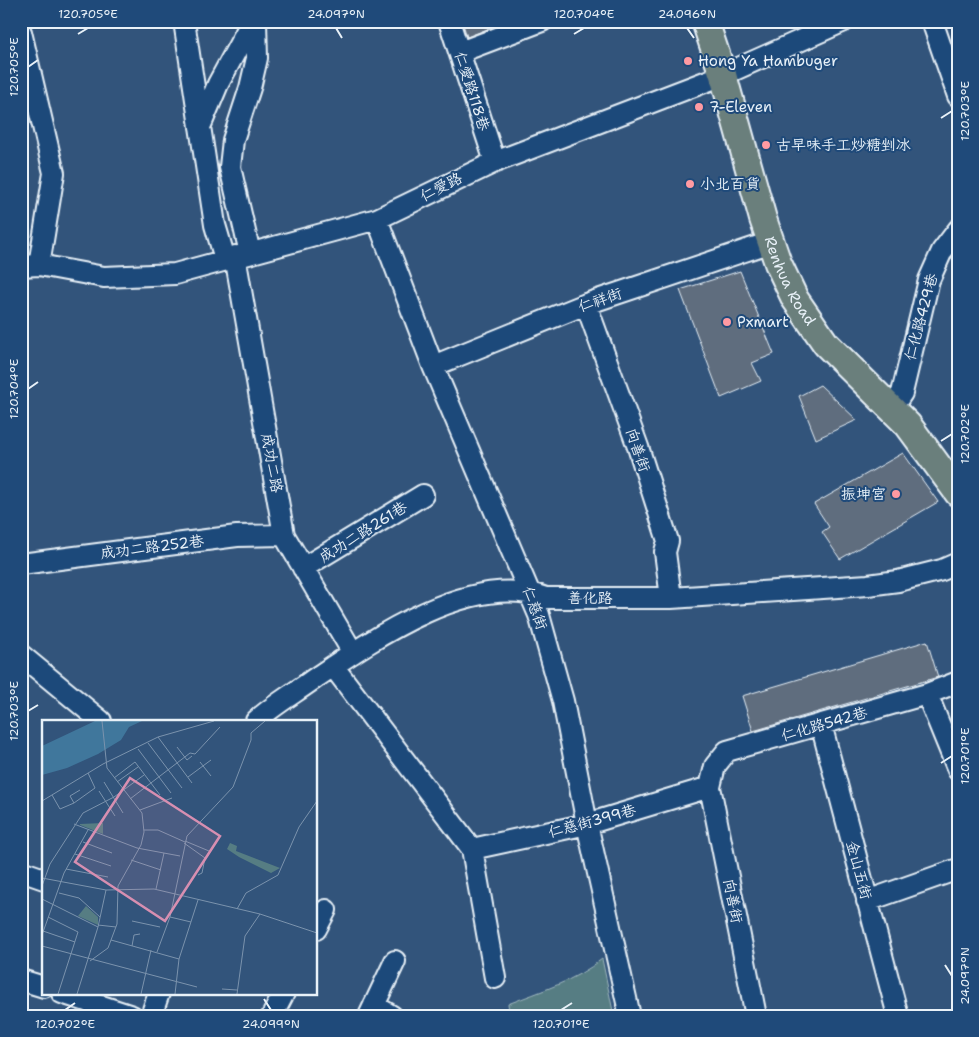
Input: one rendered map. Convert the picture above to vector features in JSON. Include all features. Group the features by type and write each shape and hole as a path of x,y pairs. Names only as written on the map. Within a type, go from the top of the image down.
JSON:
{"main road":[{"name":"Renhua Road","path":"705,21 723,75 771,242 795,299 826,344 892,408 924,444 958,494"}],"street":[{"name":"成功二路","path":"184,21 215,224 237,256"},
{"path":"200,127 218,84 252,21"},
{"name":"成功二路","path":"256,21 257,58 250,88 233,140 230,167 237,256 284,535 352,652"},
{"name":"仁愛路118巷","path":"449,21 495,162"},
{"path":"460,52 542,21"},
{"name":"仁愛路","path":"30,266 104,277 175,274 377,219 495,162 723,75 844,21"},
{"path":"932,21 958,96"},
{"path":"21,32 54,173 30,266"},
{"name":"仁慈街","path":"377,219 434,366 539,615 563,701 587,824 630,1016"},
{"name":"仁化路429巷","path":"892,408 902,393 929,280 942,250 958,230"},
{"name":"仁祥街","path":"434,366 586,304 771,242"},
{"name":"向善街","path":"586,304 638,447 668,541 665,552 671,598"},
{"name":"成功二路261巷","path":"303,568 423,495"},
{"name":"成功二路252巷","path":"21,564 237,536 284,535"},
{"name":"善化路","path":"257,720 352,652 405,622 453,603 487,593 530,592 546,598 671,598 898,581 942,570 958,563"},
{"path":"21,655 100,720"},
{"path":"333,666 472,849 495,978"},
{"name":"仁化路542巷","path":"710,787 715,766 727,751 927,694 958,682"},
{"path":"927,694 958,770"},
{"name":"金山五街","path":"821,724 898,1016"},
{"name":"向善街","path":"710,787 756,1016"},
{"name":"仁慈街399巷","path":"472,849 587,824 710,787"},
{"path":"868,900 958,869"},
{"path":"21,870 42,878"},
{"path":"318,925 326,910"},
{"path":"392,1016 371,1010 395,961"},
{"path":"21,980 42,986"},
{"path":"65,994 132,1016"},
{"path":"152,1016 159,994"},
{"path":"272,1016 283,994"}],"green space":[{"path":"602,959 614,1016 510,1016 508,1004 569,979 592,967"}],"building":[{"path":"462,21 508,21 467,37"},
{"name":"Pxmart","path":"740,271 774,354 752,363 761,381 721,398 680,290"},
{"path":"820,385 857,420 816,439 799,396"},
{"name":"振坤宮","path":"903,453 938,502 840,559 822,532 829,527 814,504"},
{"path":"927,641 938,677 753,731 742,696"}],"place":[{"name":"Hong Ya Hambuger","path":"688,61"},
{"name":"7-Eleven","path":"699,107"},
{"name":"古早味手工炒糖剉冰","path":"766,145"},
{"name":"小北百貨","path":"690,184"},
{"name":"Pxmart","path":"727,322"},
{"name":"振坤宮","path":"896,494"}]}
